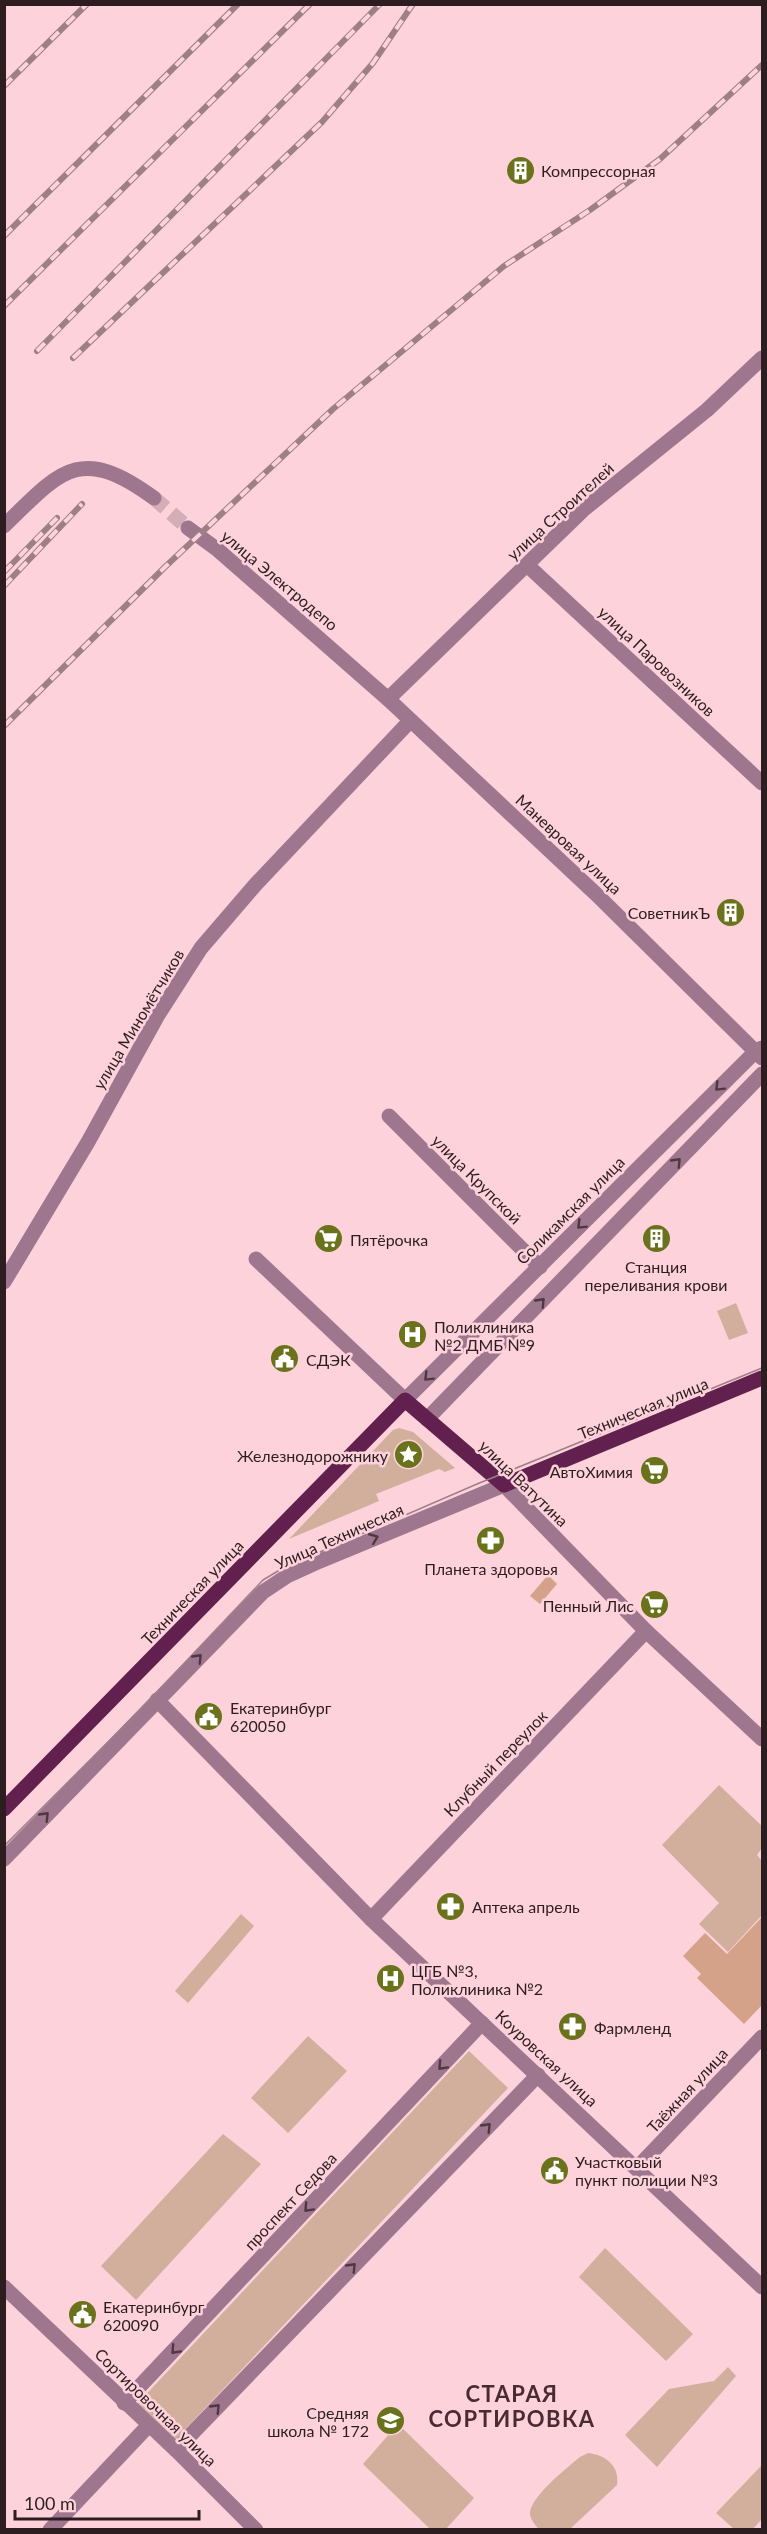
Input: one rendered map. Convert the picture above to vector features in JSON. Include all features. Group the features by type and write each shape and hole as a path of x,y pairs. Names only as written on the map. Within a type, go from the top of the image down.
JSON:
{"main road":[{"name":"Техническая улица","path":"504,1485 762,1378"},
{"name":"улица Ватутина","path":"405,1400 504,1485"},
{"name":"Техническая улица","path":"4,1809 405,1400"}],"street":[{"name":"улица Строителей","path":"388,699 583,510 707,410 762,358"},
{"path":"4,526 42,488 68,471 80,468 111,473 154,498"},
{"name":"улица Электродепо","path":"188,528 218,550 347,661"},
{"name":"улица Паровозников","path":"527,565 762,783"},
{"name":"Маневровая улица","path":"347,661 596,894 760,1052"},
{"name":"улица Миномётчиков","path":"4,1282 88,1142 158,1015 201,948 256,884 410,721"},
{"name":"Соликамская улица","path":"405,1400 760,1052"},
{"path":"427,1419 762,1074"},
{"name":"улица Крупской","path":"389,1116 540,1267"},
{"name":"улица Ватутина","path":"256,1259 405,1400"},
{"name":"улица Ватутина","path":"504,1485 646,1631 762,1739"},
{"name":"Улица Техническая","path":"4,1859 263,1592 287,1576 504,1485"},
{"name":"Клубный переулок","path":"371,1919 646,1631"},
{"name":"Коуровская улица","path":"157,1700 371,1919 762,2287"},
{"name":"проспект Седова","path":"124,2403 482,2023"},
{"name":"Таёжная улица","path":"638,2168 762,2037"},
{"path":"176,2450 538,2075"},
{"name":"Сортировочная улица","path":"4,2287 256,2529"},
{"path":"50,2529 148,2426"}],"shaded area":[{"path":"736,1303 748,1333 729,1340 717,1311"},
{"path":"399,1428 413,1432 455,1468 445,1472 439,1469 376,1494 379,1501 289,1539 393,1430"},
{"path":"548,1575 557,1584 540,1604 530,1596"},
{"path":"719,1785 762,1826 762,1848 757,1855 762,1861 762,1915 728,1952 699,1924 719,1903 662,1845"},
{"path":"241,1914 254,1926 188,2003 175,1991"},
{"path":"762,1917 762,2005 744,2024 697,1978 701,1974 683,1956 705,1933 727,1954"},
{"path":"308,2036 347,2071 288,2133 251,2098"},
{"path":"469,2051 508,2088 175,2440 137,2404"},
{"path":"223,2134 261,2164 136,2300 101,2266"},
{"path":"605,2248 693,2334 666,2361 579,2277"},
{"path":"728,2367 736,2376 657,2467 625,2435 669,2389 714,2381"},
{"path":"398,2424 474,2498 446,2529 430,2529 363,2464"},
{"path":"588,2453 601,2456 614,2467 617,2485 570,2529 539,2529 534,2524 530,2513 536,2499 559,2475"},
{"path":"762,2465 762,2519 753,2529 734,2529 716,2513"}],"tunnel":[{"path":"154,498 188,528"}],"tram line":[{"path":"4,1846 140,1710 263,1580 283,1568 477,1484 762,1368"}],"railway":[{"path":"4,86 87,4"},
{"path":"4,236 238,4"},
{"path":"4,306 310,4"},
{"path":"37,351 380,4"},
{"path":"73,358 322,122 373,63 413,4"},
{"path":"4,726 165,567 333,409 504,266 590,210 660,159 762,65"},
{"path":"4,586 82,504"},
{"path":"4,572 57,518"}],"place":[{"name":"Компрессорная","path":"520,170"},
{"name":"СоветникЪ","path":"731,912"},
{"name":"Станция переливания крови","path":"656,1238"},
{"name":"Пятёрочка","path":"329,1239"},
{"name":"Поликлиника №2 ДМБ №9","path":"413,1335"},
{"name":"СДЭК","path":"285,1359"},
{"name":"Железнодорожнику","path":"409,1455"},
{"name":"АвтоХимия","path":"654,1471"},
{"name":"Планета здоровья","path":"491,1540"},
{"name":"Пенный Лис","path":"655,1605"},
{"name":"Екатеринбург 620050","path":"209,1716"},
{"name":"Аптека апрель","path":"451,1906"},
{"name":"ЦГБ №3, Поликлиника №2","path":"390,1979"},
{"name":"Фармленд","path":"573,2027"},
{"name":"Участковый пункт полиции №3","path":"554,2170"},
{"name":"Екатеринбург 620090","path":"82,2315"},
{"name":"Средняя школа № 172","path":"390,2421"}],"district":[{"name":"СТАРАЯ СОРТИРОВКА","path":"512,2406"}]}
